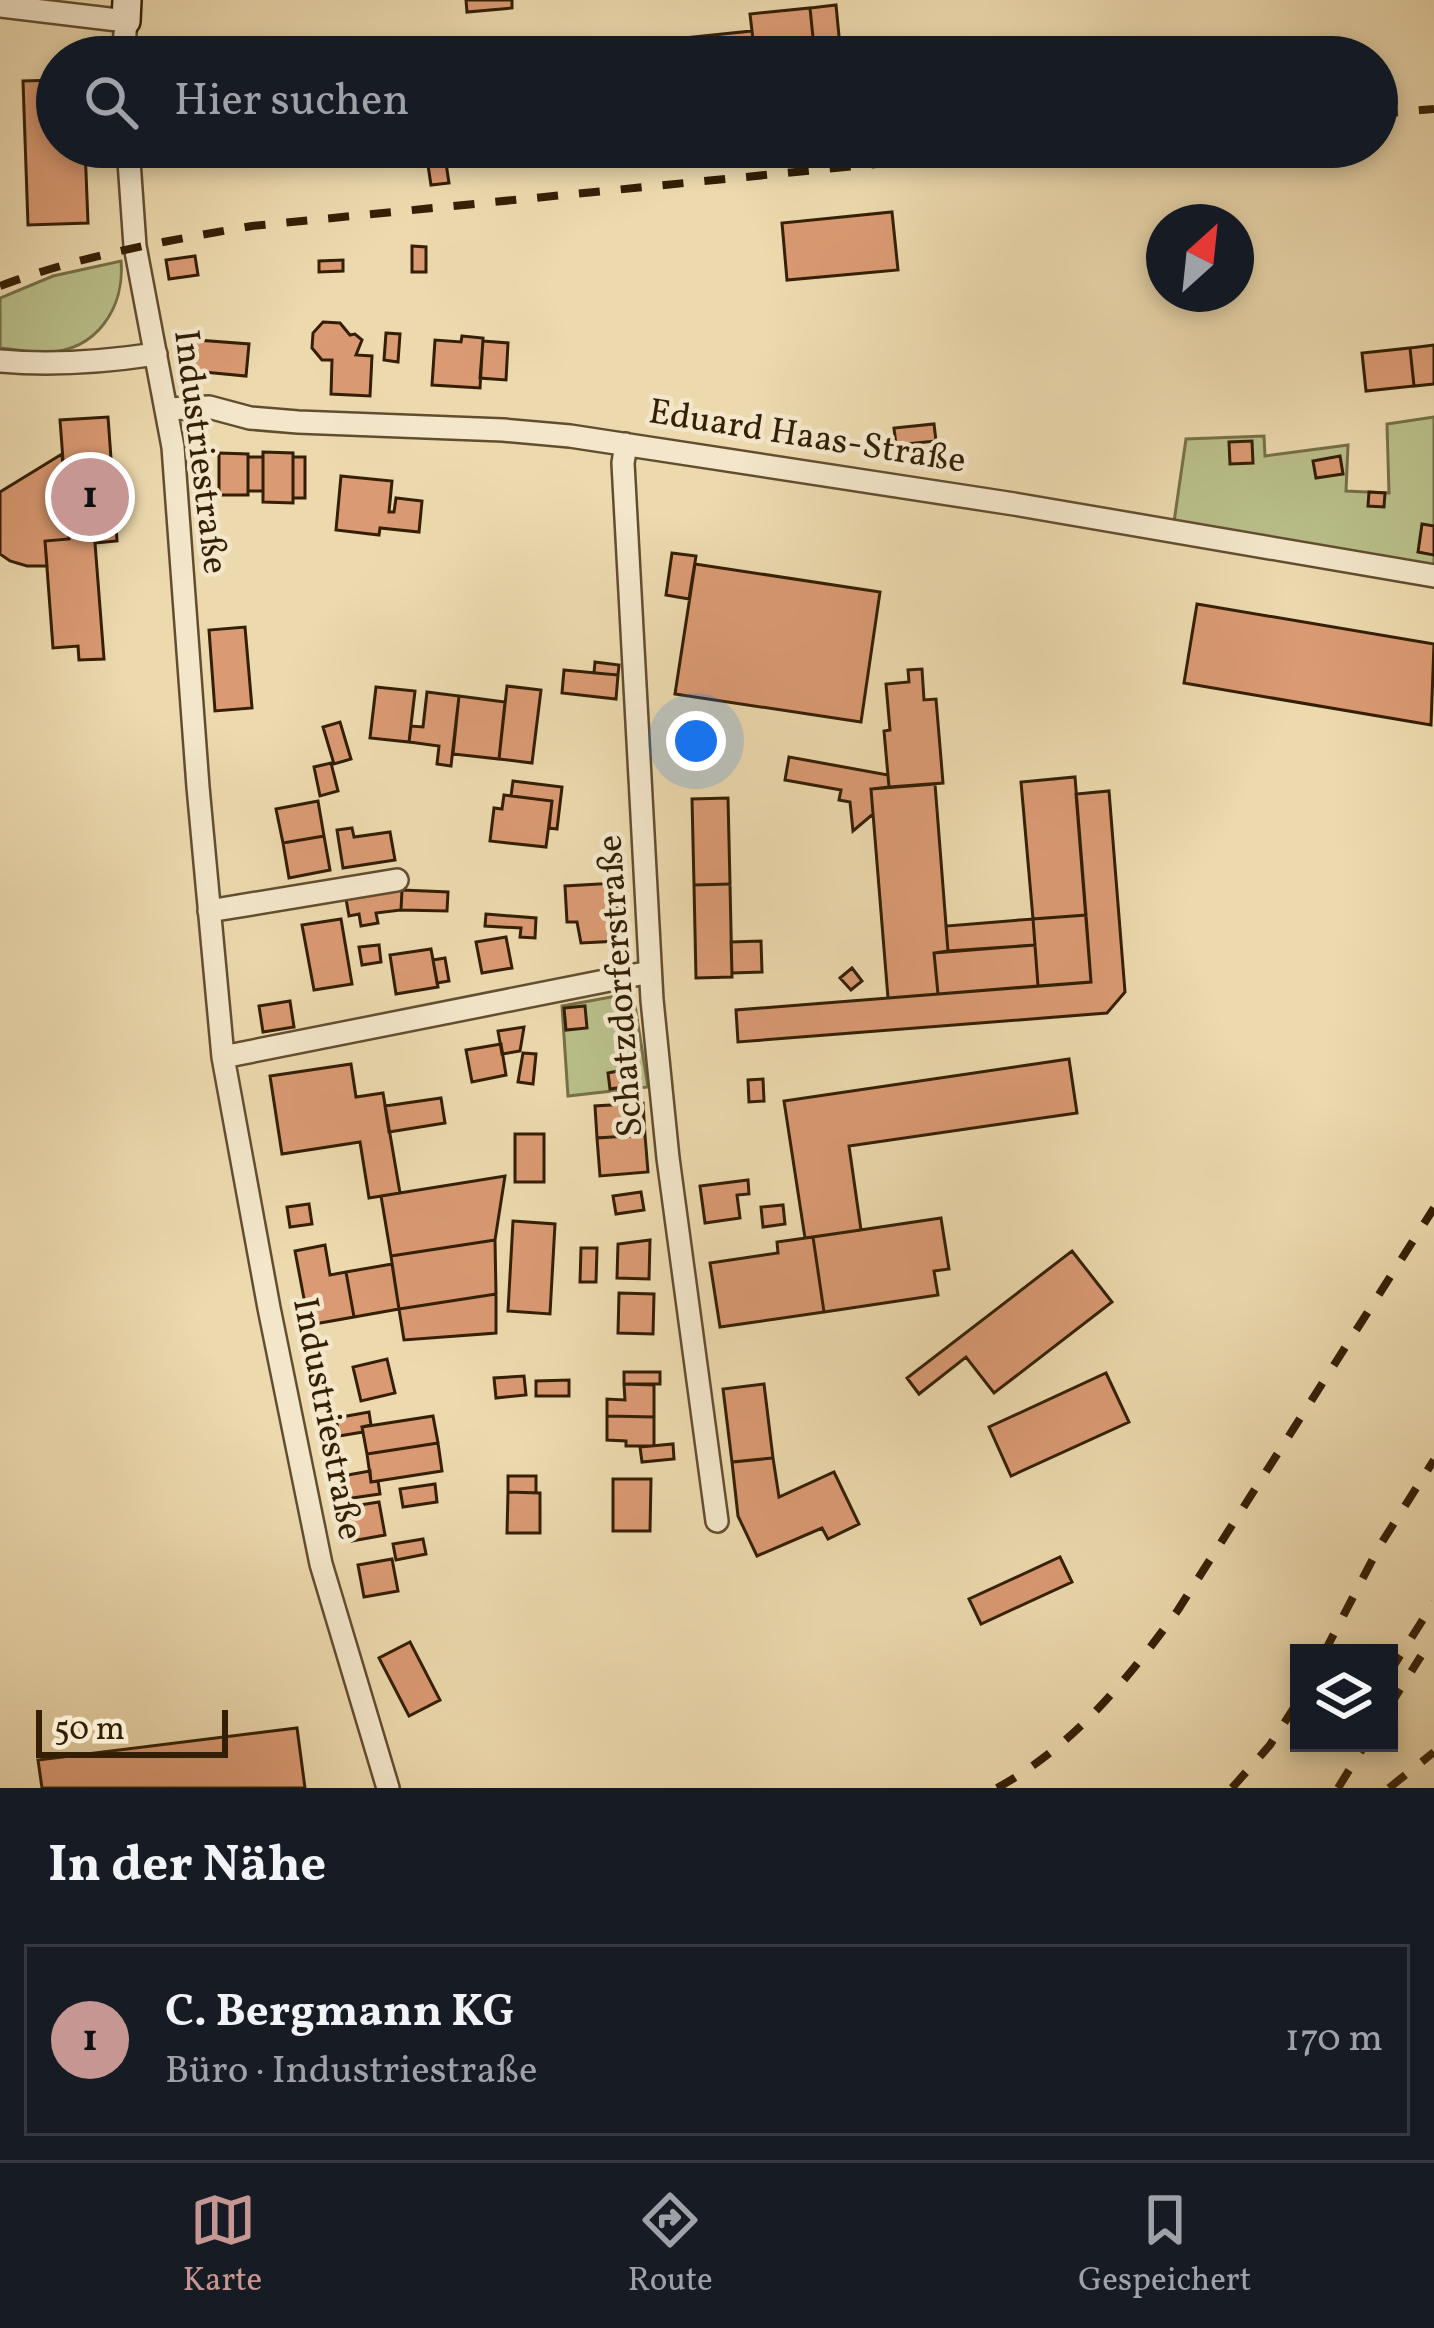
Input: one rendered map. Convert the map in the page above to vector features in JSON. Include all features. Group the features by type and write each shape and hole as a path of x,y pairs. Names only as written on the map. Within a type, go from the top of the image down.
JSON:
{"street":[{"path":"0,6 126,10"},
{"name":"Industriestraße","path":"129,168 134,246 173,446 208,910 224,1057 321,1564 388,1788"},
{"path":"0,361 96,363 156,354"},
{"name":"Eduard Haas-Straße","path":"166,409 209,407 250,418 503,430 626,444 1434,576"},
{"name":"Schatzdorferstraße","path":"626,444 623,463 650,972 668,1158 718,1521"},
{"path":"208,910 397,880"},
{"path":"224,1057 650,972"}],"green space":[{"path":"121,261 113,310 93,335 65,350 0,348 0,298 53,276"},
{"path":"1434,417 1434,566 1174,522 1186,439 1264,436 1265,456 1348,445 1346,491 1389,493 1387,424"},
{"path":"633,993 648,1087 568,1096 562,1006"}],"building":[{"path":"466,0 512,0 512,8 467,12"},
{"path":"836,5 839,36 813,36 810,8"},
{"path":"810,8 813,36 753,36 750,14"},
{"path":"752,31 753,36 703,36"},
{"path":"23,81 36,81 36,168 86,168 88,223 28,225"},
{"path":"428,168 447,168 449,183 431,185"},
{"path":"892,212 898,270 787,280 782,223"},
{"path":"412,246 426,247 426,272 412,272"},
{"path":"195,256 198,275 169,279 166,260"},
{"path":"343,260 343,271 319,272 319,261"},
{"path":"323,322 340,323 362,340 356,355 372,356 370,396 331,394 332,360 322,360 312,348 313,333"},
{"path":"386,333 400,334 398,362 384,360"},
{"path":"462,336 483,338 480,388 432,385 435,340 461,342"},
{"path":"184,339 249,344 246,376 182,370"},
{"path":"483,341 508,343 506,380 480,378"},
{"path":"1434,345 1434,384 1414,386 1410,348"},
{"path":"1410,348 1414,386 1366,391 1362,353"},
{"path":"108,417 117,541 95,543 104,659 79,660 78,646 53,648 45,541 69,539 60,420"},
{"path":"934,424 936,441 896,445 894,428"},
{"path":"1252,441 1253,463 1230,464 1229,442"},
{"path":"263,452 293,453 293,503 263,502"},
{"path":"219,453 248,454 248,495 219,495"},
{"path":"62,454 69,539 45,541 47,566 10,561 0,554 0,492"},
{"path":"1340,456 1343,474 1316,478 1313,461"},
{"path":"248,457 263,457 263,491 248,491"},
{"path":"293,457 305,457 305,498 293,498"},
{"path":"341,476 392,481 389,512 394,512 396,498 422,501 419,532 380,528 379,535 336,530"},
{"path":"1369,492 1385,493 1384,507 1368,506"},
{"path":"1422,524 1434,526 1434,555 1418,552"},
{"path":"672,553 696,556 689,599 666,595"},
{"path":"695,564 880,592 861,722 675,694"},
{"path":"1197,604 1434,644 1431,725 1184,683"},
{"path":"245,627 252,708 215,711 209,630"},
{"path":"595,662 619,665 618,675 594,673"},
{"path":"922,669 924,700 936,699 943,783 889,787 886,684 909,682 908,670"},
{"path":"564,670 618,675 616,699 562,693"},
{"path":"507,686 541,690 532,763 499,759"},
{"path":"376,687 415,691 409,742 370,738"},
{"path":"427,692 459,696 451,766 437,764 439,746 409,742 411,726 423,727"},
{"path":"459,696 505,702 499,759 453,754"},
{"path":"340,722 351,759 334,764 323,727"},
{"path":"789,757 888,775 889,787 871,789 873,814 853,831 850,802 839,800 841,790 785,780"},
{"path":"331,763 338,791 320,796 314,767"},
{"path":"1075,777 1086,915 1033,919 1021,782"},
{"path":"513,781 562,787 557,829 549,828 552,801 511,796"},
{"path":"935,784 948,951 934,953 938,994 888,998 871,789"},
{"path":"1109,791 1125,992 1107,1013 738,1042 736,1010 1091,982 1076,794"},
{"path":"504,795 552,801 546,847 490,841 494,808 502,809"},
{"path":"728,798 730,884 694,885 692,799"},
{"path":"318,801 324,836 283,843 276,809"},
{"path":"352,828 354,837 390,832 395,860 343,868 337,830"},
{"path":"324,836 330,870 289,878 283,843"},
{"path":"616,883 619,941 581,943 577,922 567,922 565,886"},
{"path":"730,884 732,977 696,978 694,885"},
{"path":"402,890 448,892 447,911 401,910"},
{"path":"402,890 401,910 376,913 378,923 361,926 359,914 349,916 346,899"},
{"path":"486,914 536,918 535,938 520,937 521,928 485,926"},
{"path":"1086,915 1091,982 1038,986 1033,919"},
{"path":"341,919 352,984 314,990 302,925"},
{"path":"1033,919 1035,945 948,951 946,926"},
{"path":"506,937 512,968 482,973 476,942"},
{"path":"761,941 762,972 732,973 731,942"},
{"path":"379,945 381,962 362,965 359,947"},
{"path":"1035,945 1038,986 938,994 934,953"},
{"path":"431,949 438,987 396,994 390,955"},
{"path":"445,958 449,981 437,983 433,960"},
{"path":"852,968 862,981 851,990 840,978"},
{"path":"290,1001 294,1027 263,1032 259,1006"},
{"path":"585,1006 587,1028 566,1030 564,1008"},
{"path":"524,1027 520,1051 502,1054 498,1031"},
{"path":"501,1044 506,1075 472,1082 466,1050"},
{"path":"523,1053 536,1054 533,1084 518,1082"},
{"path":"1069,1059 1077,1113 849,1146 861,1230 805,1238 784,1101"},
{"path":"351,1064 356,1097 383,1093 400,1193 369,1198 360,1142 282,1154 270,1076"},
{"path":"628,1069 630,1086 610,1089 608,1073"},
{"path":"763,1079 764,1101 749,1102 748,1080"},
{"path":"441,1098 445,1123 389,1132 385,1106"},
{"path":"643,1103 645,1135 597,1138 595,1106"},
{"path":"515,1134 544,1134 544,1182 515,1182"},
{"path":"645,1135 648,1172 600,1176 597,1138"},
{"path":"505,1176 495,1240 391,1256 381,1196"},
{"path":"748,1180 749,1194 737,1195 740,1218 705,1223 700,1186"},
{"path":"641,1192 644,1210 616,1214 613,1196"},
{"path":"309,1204 312,1224 290,1227 287,1207"},
{"path":"783,1205 785,1224 763,1227 761,1207"},
{"path":"941,1218 949,1269 934,1271 938,1295 824,1312 813,1237"},
{"path":"513,1221 555,1224 550,1314 508,1311"},
{"path":"813,1237 824,1312 720,1327 710,1263 778,1253 777,1242"},
{"path":"495,1240 496,1294 399,1309 391,1256"},
{"path":"650,1240 649,1279 617,1278 618,1244"},
{"path":"325,1245 330,1275 346,1272 354,1317 309,1325 295,1251"},
{"path":"581,1248 597,1248 596,1282 580,1282"},
{"path":"1072,1251 1112,1302 994,1393 966,1357 919,1394 907,1378"},
{"path":"392,1264 399,1309 354,1317 346,1272"},
{"path":"619,1293 654,1294 653,1334 618,1333"},
{"path":"496,1294 496,1333 404,1340 399,1309"},
{"path":"387,1359 395,1393 361,1401 353,1367"},
{"path":"624,1372 660,1372 660,1384 624,1384"},
{"path":"1106,1373 1129,1422 1011,1476 989,1427"},
{"path":"524,1376 526,1395 496,1398 494,1378"},
{"path":"569,1380 569,1396 536,1396 536,1381"},
{"path":"624,1384 654,1385 654,1417 607,1416 607,1399 625,1400"},
{"path":"764,1384 773,1458 732,1462 723,1389"},
{"path":"369,1412 371,1425 362,1427 363,1432 339,1436 336,1418"},
{"path":"433,1416 438,1443 367,1454 362,1427"},
{"path":"607,1416 654,1417 654,1446 607,1440"},
{"path":"438,1443 442,1471 371,1482 367,1454"},
{"path":"673,1444 674,1459 642,1462 640,1447"},
{"path":"773,1458 779,1497 834,1472 859,1524 828,1539 822,1528 757,1556 738,1516 732,1462"},
{"path":"370,1471 380,1494 345,1499 342,1476"},
{"path":"508,1476 536,1476 536,1493 508,1492"},
{"path":"613,1479 651,1479 650,1531 613,1531"},
{"path":"435,1484 437,1502 403,1507 400,1489"},
{"path":"508,1492 540,1493 540,1533 507,1533"},
{"path":"379,1502 385,1535 352,1541 347,1507"},
{"path":"423,1539 426,1554 396,1560 393,1544"},
{"path":"1060,1557 1072,1582 981,1624 969,1599"},
{"path":"392,1559 398,1591 364,1597 358,1565"},
{"path":"410,1642 440,1700 409,1716 379,1658"},
{"path":"297,1728 305,1788 42,1788 38,1760"}],"railway":[{"path":"1398,112 1434,109"},
{"path":"0,286 93,257 252,226 836,168"},
{"path":"997,1788 1075,1732 1159,1636 1434,1208"},
{"path":"1329,1644 1379,1547 1434,1460"},
{"path":"1398,1659 1434,1602"},
{"path":"1398,1693 1421,1656"},
{"path":"1232,1788 1290,1714"},
{"path":"1338,1788 1360,1752"},
{"path":"1389,1788 1434,1752"}],"place":[{"name":"C. Bergmann KG","path":"90,497"}]}
